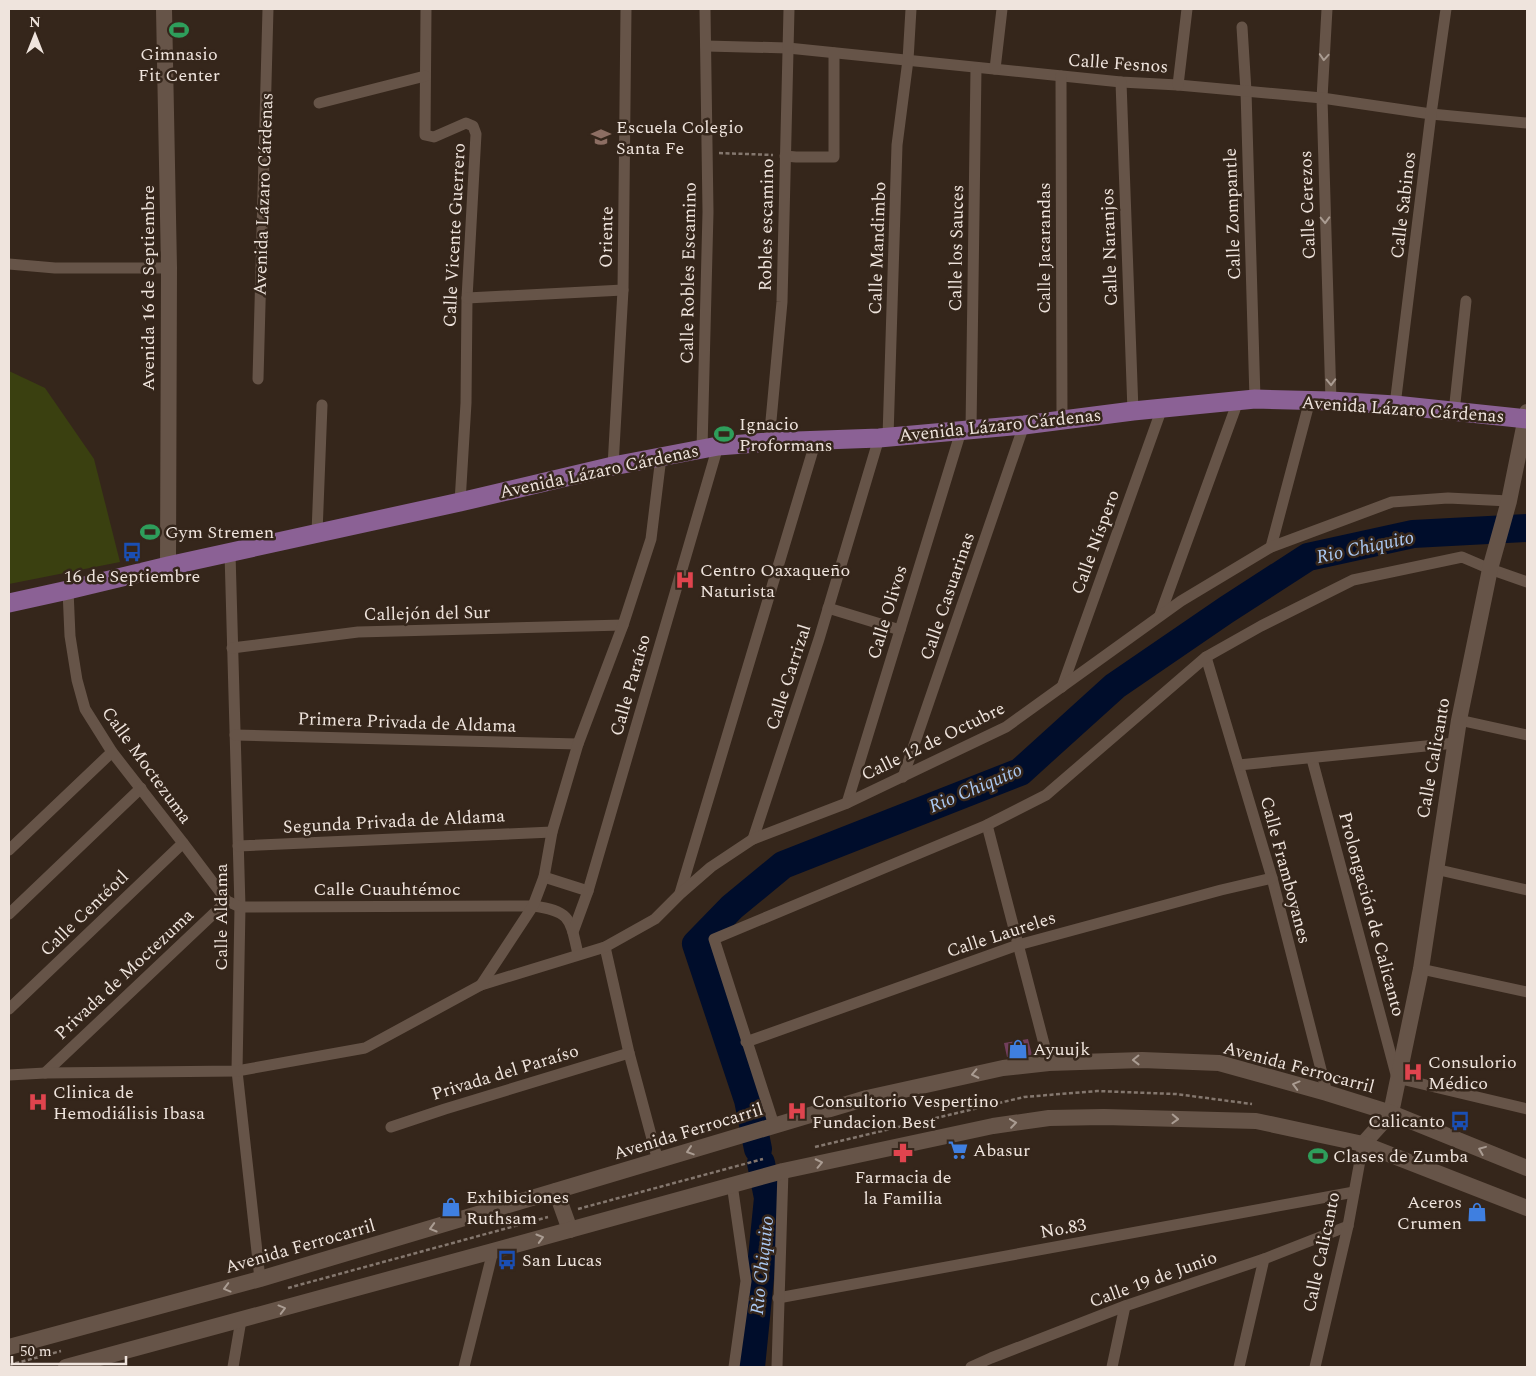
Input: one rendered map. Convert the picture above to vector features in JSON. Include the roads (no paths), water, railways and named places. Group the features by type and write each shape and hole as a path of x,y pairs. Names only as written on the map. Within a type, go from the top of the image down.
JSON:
{"main road":[{"name":"Avenida 16 de Septiembre","path":"164,9 169,268 168,566"},
{"name":"Avenida Lázaro Cárdenas","path":"9,602 460,502 613,466 710,447 769,442 884,438 1024,425 1133,411 1246,400 1331,401 1527,417"},
{"name":"Calle Calicanto","path":"1391,1113 1421,970 1459,720 1490,569 1507,508 1527,417"},
{"name":"Avenida Ferrocarril","path":"9,1347 260,1279 658,1162 736,1136 867,1098 1003,1068 1049,1063 1142,1060 1219,1064 1327,1093 1391,1113 1527,1168"},
{"path":"1363,1144 1391,1113"},
{"path":"66,1367 493,1252 777,1172 993,1126 1049,1118 1104,1117 1256,1121 1363,1144 1527,1208"},
{"path":"556,1191 570,1230"}],"street":[{"name":"Avenida Lázaro Cárdenas","path":"258,379 268,9"},
{"name":"Calle Vicente Guerrero","path":"426,9 425,135 434,137 466,123 473,126 476,134 467,298 466,404 460,502"},
{"name":"Oriente","path":"613,466 623,290 626,9"},
{"name":"Calle Robles Escamino","path":"705,9 710,447"},
{"name":"Robles escamino","path":"769,442 782,302 789,9"},
{"path":"908,60 911,9"},
{"path":"995,69 1002,9"},
{"path":"1178,85 1187,9"},
{"name":"Calle Cerezos","path":"1327,9 1322,98 1331,401"},
{"name":"Calle Sabinos","path":"1396,406 1431,114 1446,9"},
{"name":"Calle Zompantle","path":"1242,27 1246,91 1246,400"},
{"name":"Calle Fesnos","path":"706,46 788,48 1121,82 1178,85 1322,98 1431,114 1527,123"},
{"path":"785,156 834,157 834,53"},
{"name":"Calle Mandimbo","path":"884,438 897,145 908,60"},
{"name":"Calle los Sauces","path":"966,430 976,68"},
{"path":"319,103 425,76"},
{"name":"Calle Jacarandas","path":"1061,76 1062,420"},
{"name":"Calle Naranjos","path":"1121,82 1133,411"},
{"path":"9,264 56,268 169,268"},
{"path":"467,298 623,290"},
{"path":"1454,412 1466,301"},
{"path":"1160,616 1246,400"},
{"path":"1271,547 1310,400"},
{"path":"317,534 322,405"},
{"name":"Calle Níspero","path":"1062,687 1162,408"},
{"name":"Calle Casuarinas","path":"903,777 1024,425"},
{"name":"Calle Olivos","path":"847,803 900,630 966,430"},
{"name":"Calle Carrizal","path":"753,839 884,438"},
{"path":"680,894 816,440"},
{"name":"Calle Paraíso","path":"573,932 588,891 710,447"},
{"name":"Calle 12 de Octubre","path":"481,985 533,906 544,877 552,832 578,744 623,625 651,538 661,457"},
{"name":"Calle 12 de Octubre","path":"9,1075 237,1071 365,1048 481,985 605,947 655,919 711,867 753,839 847,803 1006,727 1181,600 1271,547 1392,502 1448,498 1507,508"},
{"name":"Calle Aldama","path":"230,553 240,907 237,1071 260,1279"},
{"path":"770,1127 714,939 986,825 1046,795 1206,657 1261,626 1352,580 1462,557 1527,582"},
{"name":"Calle Moctezuma","path":"68,590 70,636 77,680 85,709 112,752 227,901 240,907"},
{"path":"828,608 900,630"},
{"name":"Callejón del Sur","path":"232,648 358,632 623,625"},
{"name":"Calle Framboyanes","path":"1206,657 1272,878 1327,1093"},
{"path":"1459,720 1527,735"},
{"name":"Primera Privada de Aldama","path":"235,735 578,744"},
{"path":"1239,765 1455,743"},
{"path":"9,850 112,752"},
{"name":"Prolongación de Calicanto","path":"1312,759 1397,1078"},
{"path":"9,914 140,788"},
{"path":"986,825 1049,1063"},
{"name":"Segunda Privada de Aldama","path":"238,846 552,832"},
{"name":"Calle Centéotl","path":"9,1009 184,843"},
{"path":"1436,869 1527,890"},
{"path":"544,877 588,891"},
{"name":"Calle Laureles","path":"746,1042 1018,945 1272,878"},
{"name":"Privada de Moctezuma","path":"44,1073 227,901"},
{"name":"Calle Cuauhtémoc","path":"240,907 533,906 550,908 561,912 568,919 573,932"},
{"path":"573,932 578,954"},
{"path":"605,947 629,1053 658,1162"},
{"path":"1421,970 1527,992"},
{"name":"Privada del Paraíso","path":"391,1127 629,1053"},
{"path":"1397,1078 1527,1109"},
{"name":"Calle Calicanto","path":"1315,1367 1348,1226 1363,1144"},
{"path":"777,1172 777,1367"},
{"path":"733,1367 746,1281 738,1182"},
{"name":"No.83","path":"778,1298 1354,1192"},
{"name":"Calle 19 de Junio","path":"971,1367 990,1362 1125,1306 1264,1258 1348,1226"},
{"path":"464,1367 493,1252"},
{"path":"1239,1367 1264,1258"},
{"path":"1112,1367 1125,1306"},
{"path":"233,1367 241,1320"}],"waterway":[{"name":"Rio Chiquito","path":"758,1149 748,1100 696,944 732,907 783,865 1020,772 1115,686 1226,610 1308,557 1413,534 1527,528"},
{"name":"Rio Chiquito","path":"751,1367 768,1198 761,1163"}],"place":[{"name":"Gimnasio Fit Center","path":"179,30"},
{"name":"Escuela Colegio Santa Fe","path":"601,137"},
{"name":"Ignacio Proformans","path":"724,434"},
{"name":"Gym Stremen","path":"150,532"},
{"name":"16 de Septiembre","path":"132,552"},
{"name":"Centro Oaxaqueño Naturista","path":"685,580"},
{"name":"Ayuujk","path":"1018,1049"},
{"name":"Consulorio Médico","path":"1413,1072"},
{"name":"Clinica de Hemodiálisis Ibasa","path":"38,1102"},
{"name":"Consultorio Vespertino Fundacion Best","path":"797,1111"},
{"name":"Calicanto","path":"1460,1121"},
{"name":"Abasur","path":"958,1150"},
{"name":"Farmacia de la Familia","path":"903,1153"},
{"name":"Clases de Zumba","path":"1318,1156"},
{"name":"Exhibiciones Ruthsam","path":"451,1207"},
{"name":"Aceros Crumen","path":"1477,1212"},
{"name":"San Lucas","path":"507,1260"}]}
